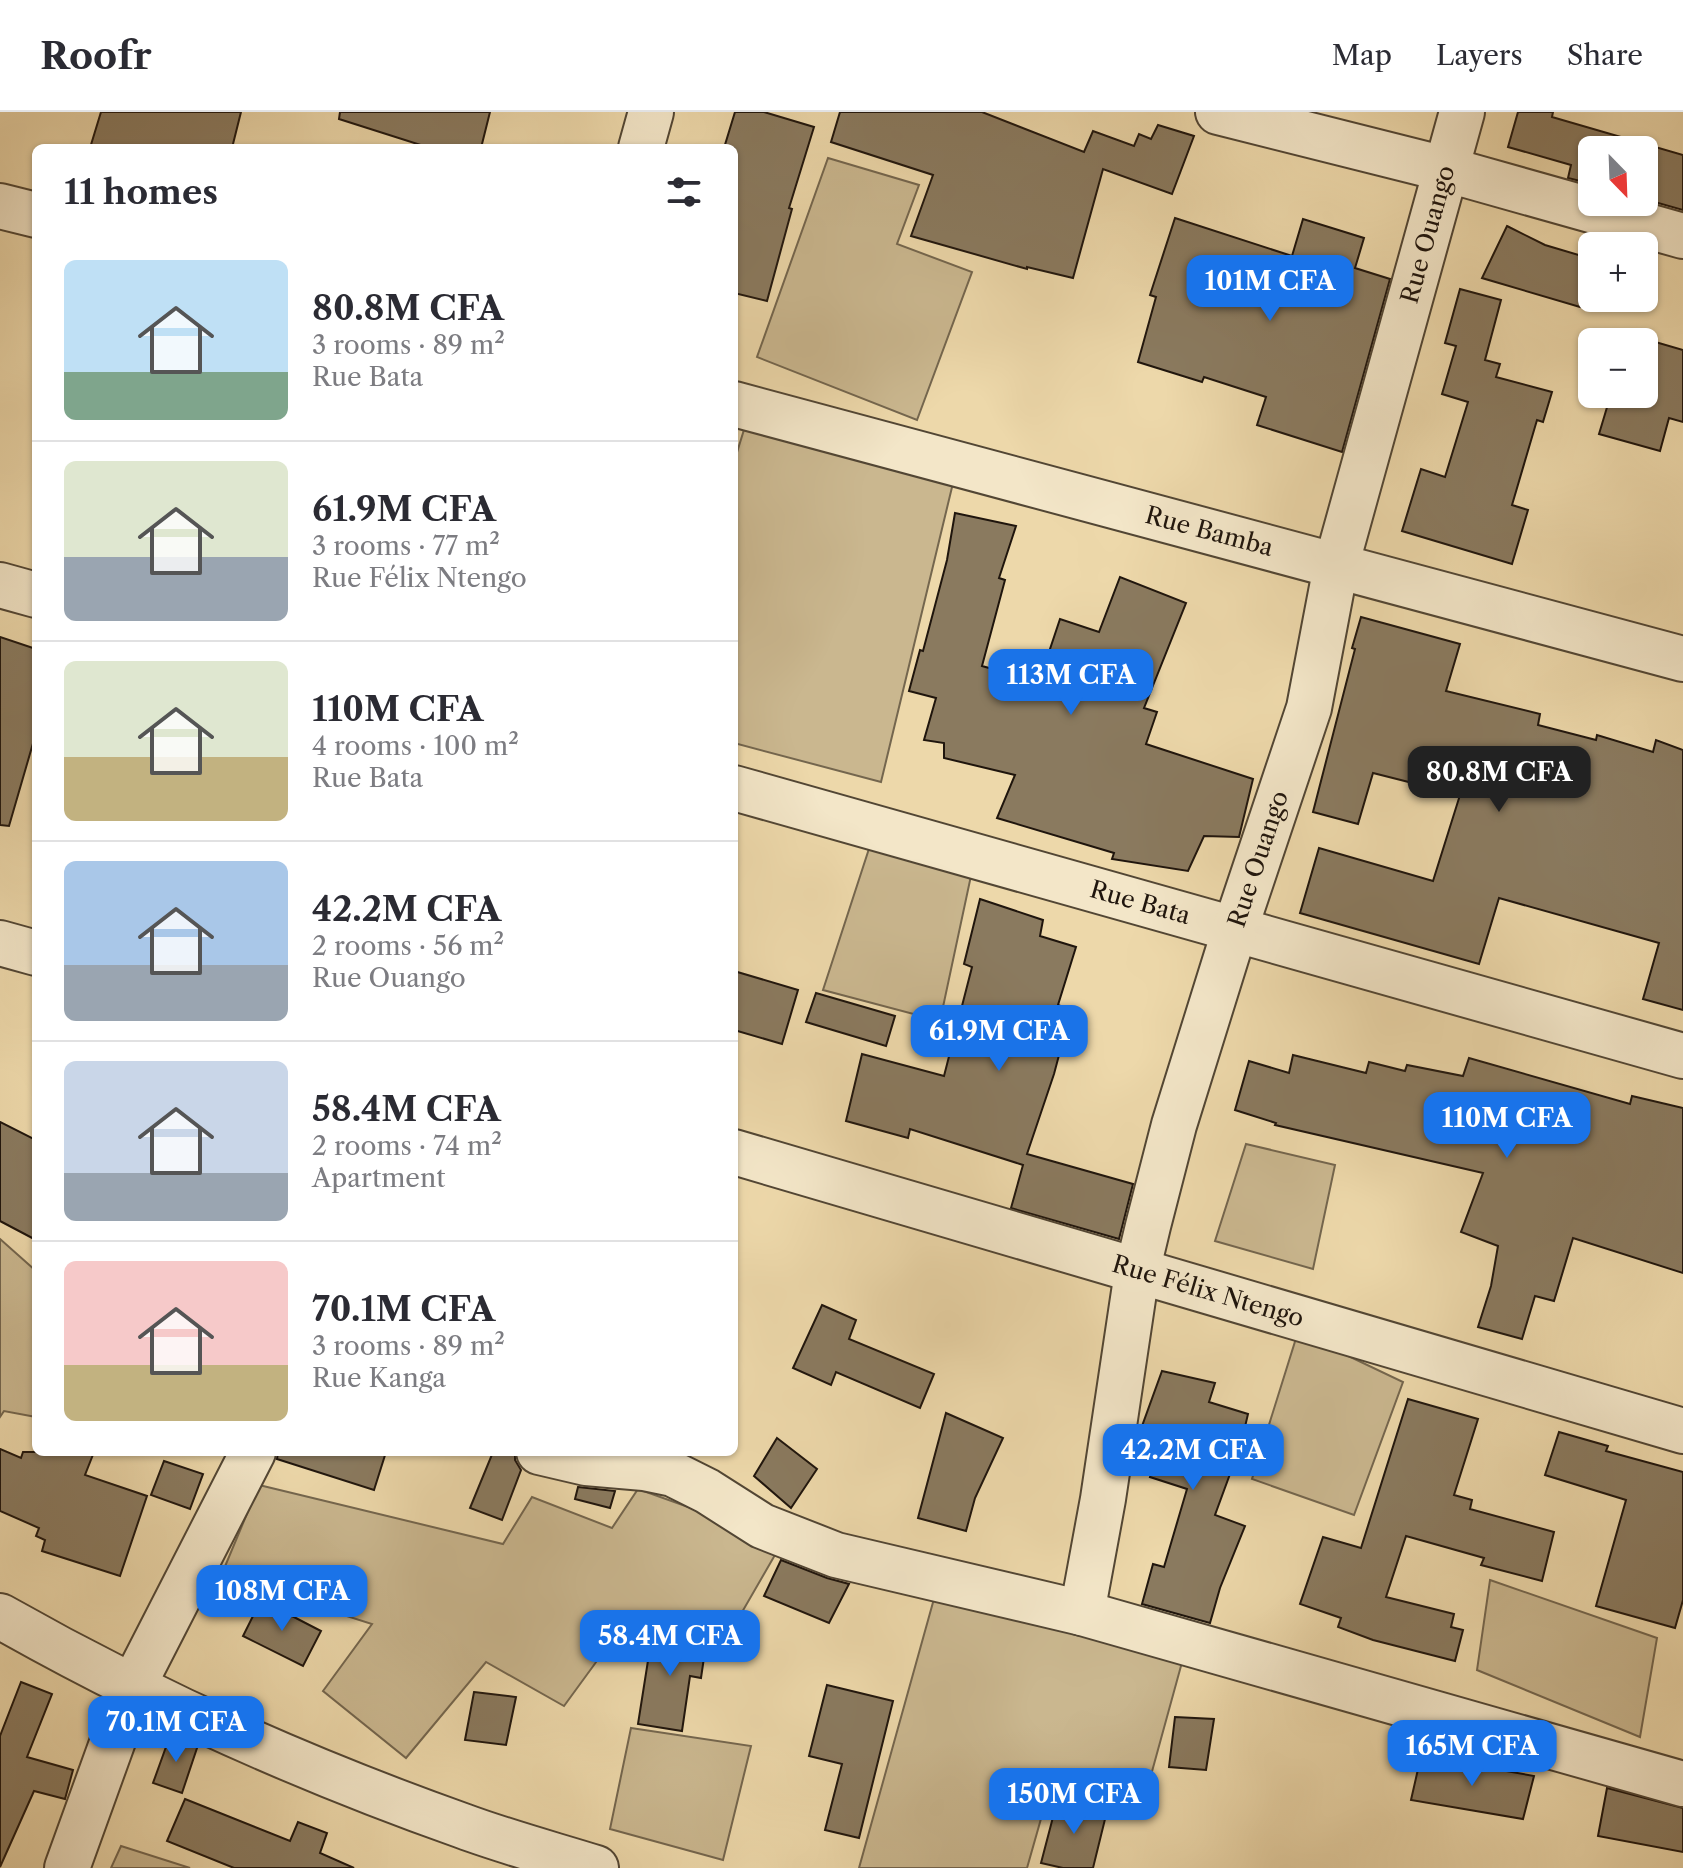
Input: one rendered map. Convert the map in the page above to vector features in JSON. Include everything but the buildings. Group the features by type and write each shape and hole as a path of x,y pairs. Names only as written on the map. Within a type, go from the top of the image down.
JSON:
{"street":[{"path":"642,144 651,112"},
{"path":"1218,112 1445,169 1683,236"},
{"name":"Rue Ouango","path":"1082,1613 1103,1499 1137,1272 1174,1125 1309,708 1336,566 1462,112"},
{"path":"0,206 32,214"},
{"name":"Rue Bamba","path":"738,405 1683,659"},
{"path":"0,585 32,594"},
{"name":"Rue Bata","path":"738,789 1683,1056"},
{"path":"0,943 32,952"},
{"name":"Rue Félix Ntengo","path":"738,1153 1683,1431"},
{"path":"67,1868 132,1688 251,1456"},
{"path":"556,1456 673,1474 707,1491 762,1526 836,1555 1082,1613 1683,1784"},
{"path":"0,1616 132,1688 244,1741 435,1816 596,1868"}],"shaded area":[{"path":"828,158 919,185 897,244 972,272 917,420 757,357"},
{"path":"752,404 960,454 881,782 738,744 738,449"},
{"path":"880,815 978,843 940,1021 823,990"},
{"path":"1246,1144 1335,1165 1313,1269 1215,1241"},
{"path":"0,1239 32,1267 32,1416 4,1411 0,1417"},
{"path":"1298,1332 1403,1382 1354,1515 1252,1479"},
{"path":"259,1485 503,1544 532,1497 612,1528 638,1489 783,1541 730,1633 629,1617 564,1706 486,1662 406,1758 323,1691 372,1624 221,1576"},
{"path":"1490,1580 1657,1638 1640,1737 1477,1670"},
{"path":"937,1588 1184,1655 1145,1797 1054,1773 1027,1868 859,1868"},
{"path":"631,1728 751,1746 723,1860 610,1829"},
{"path":"121,1846 190,1868 111,1868"}]}
